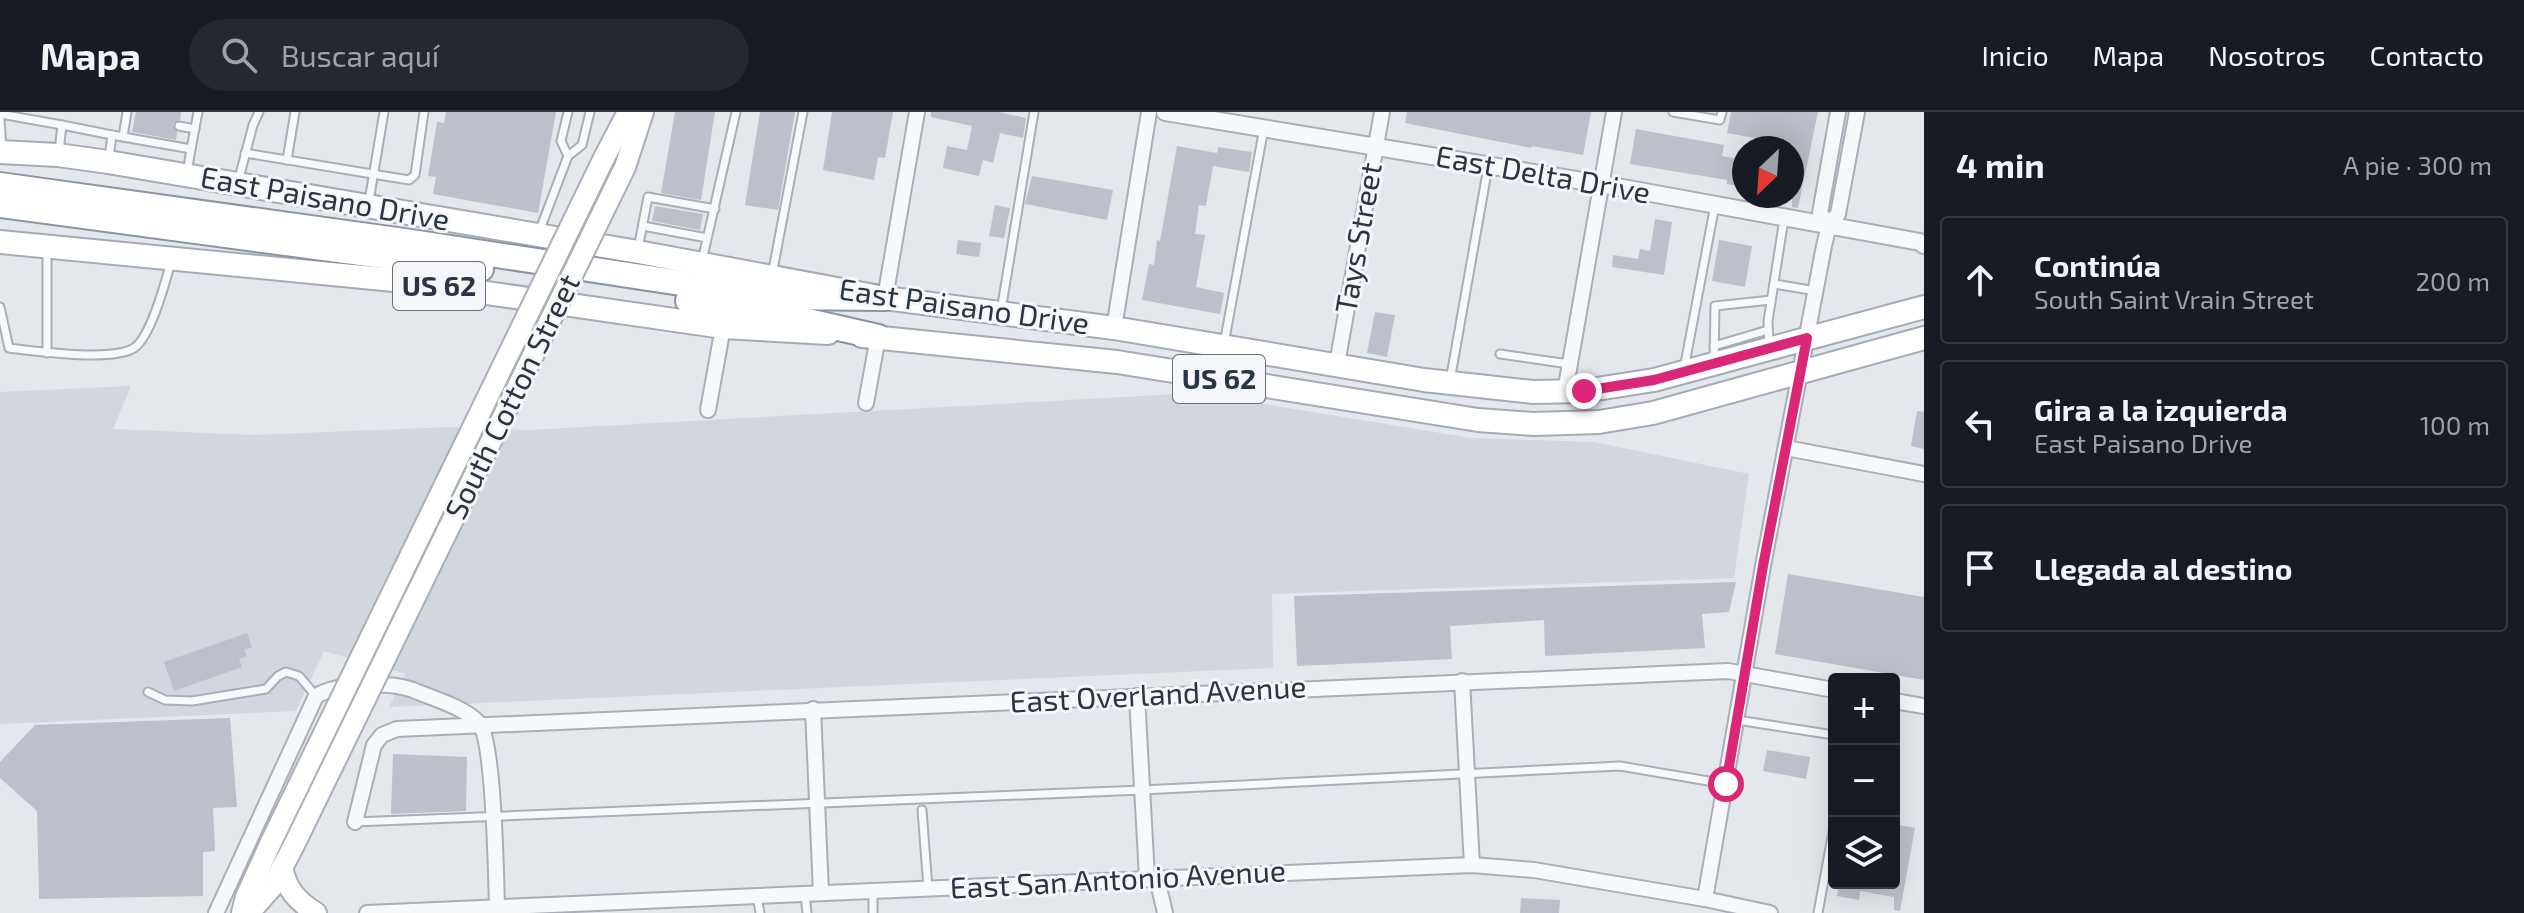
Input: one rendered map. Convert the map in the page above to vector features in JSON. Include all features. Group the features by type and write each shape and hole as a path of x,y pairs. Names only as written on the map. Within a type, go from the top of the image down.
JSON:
{"highway":[{"path":"9,197 411,242 773,297 885,298"},
{"path":"9,197 790,317 878,337"}],"main road":[{"name":"South Cotton Street","path":"365,676 628,112"},
{"name":"South Cotton Street","path":"365,676 625,167 643,112"},
{"name":"East Paisano Drive","path":"1,152 58,155 187,175 638,252 885,298 1114,328 1450,383 1533,392 1616,387 1684,372 1714,354 1768,339 1807,338 1924,307"},
{"name":"East Paisano Drive","path":"0,242 404,281 723,327 878,337 1117,362 1478,420 1533,424 1599,422 1653,413 1924,338"},
{"path":"242,913 272,840 365,676"},
{"path":"249,913 272,887 293,847 365,676"},
{"path":"282,867 290,892 316,913"}],"street":[{"path":"885,298 917,112"},
{"path":"1114,328 1149,112"},
{"name":"East Delta Drive","path":"1165,112 1601,184 1923,242"},
{"name":"Tays Street","path":"1337,364 1382,112"},
{"path":"1565,392 1614,112"},
{"path":"1829,225 1820,213 1838,112"},
{"path":"1705,899 1800,373 1829,225 1838,214 1857,112"},
{"path":"708,410 723,327"},
{"path":"866,403 878,337"},
{"path":"1786,448 1924,474"},
{"name":"East Overland Avenue","path":"355,822 369,756 382,735 397,729 1728,671 1828,689"},
{"path":"1462,681 1472,865"},
{"path":"216,913 316,696 359,685 406,688 466,713 481,726 486,740 493,818 497,906"},
{"path":"1137,696 1142,790 1152,878 1165,913"},
{"path":"1900,702 1924,706"},
{"path":"813,709 821,893"},
{"name":"East San Antonio Avenue","path":"367,913 497,906 647,907 757,896 1472,865 1534,870 1770,913"}],"lane":[{"path":"187,175 198,112"},
{"path":"238,184 259,112"},
{"path":"287,160 295,112"},
{"path":"368,207 384,112"},
{"path":"245,153 409,180 415,175 424,112"},
{"path":"568,112 561,141 568,156"},
{"path":"538,235 568,156 582,145 590,112"},
{"path":"702,264 736,112"},
{"path":"772,277 803,112"},
{"path":"1000,313 1034,112"},
{"path":"1673,112 1720,120 1722,112"},
{"path":"123,137 129,115"},
{"path":"1,152 0,117 191,149"},
{"path":"58,155 62,125"},
{"path":"179,126 195,129"},
{"path":"1224,346 1264,128"},
{"path":"108,162 112,135"},
{"path":"1450,383 1488,167"},
{"path":"638,252 648,197 688,208 715,209"},
{"path":"1684,372 1715,205"},
{"path":"1768,339 1784,217"},
{"path":"643,226 657,226 707,238"},
{"path":"47,246 47,353"},
{"path":"0,307 9,348 47,353 120,354 137,347 157,309 173,257"},
{"path":"1774,284 1816,291"},
{"path":"1696,306 1771,300"},
{"path":"1714,354 1715,306"},
{"path":"1500,354 1569,364"},
{"path":"148,692 165,700 192,701 266,689 286,672 299,676 316,696"},
{"path":"1737,720 1828,734"},
{"path":"355,822 1142,790 1620,766 1726,784"},
{"path":"922,810 928,888"},
{"path":"1818,913 1828,859"},
{"path":"873,891 873,913"},
{"path":"805,895 807,913"},
{"path":"757,896 760,913"}],"shaded area":[{"path":"131,386 113,429 251,435 450,427 530,430 1196,393 1471,438 1594,442 1749,474 1734,578 1272,594 1273,668 389,707 406,674 324,651 296,711 0,724 0,392"}],"building":[{"path":"136,112 181,112 180,120 173,124 177,132 176,140 132,132"},
{"path":"446,112 556,112 538,213 433,194 436,177 428,176 437,122 444,123"},
{"path":"675,112 715,112 701,200 661,193"},
{"path":"760,112 795,112 778,210 745,205"},
{"path":"832,112 893,112 885,158 878,157 874,180 823,170"},
{"path":"931,112 999,112 1026,118 1023,138 1000,133 993,163 983,160 979,176 943,168 947,146 967,150 972,126 931,117"},
{"path":"1407,112 1591,112 1583,155 1405,123"},
{"path":"1731,112 1818,112 1804,179 1804,136 1727,133"},
{"path":"1636,129 1724,145 1722,156 1732,158 1732,185 1727,184 1727,180 1630,164"},
{"path":"1177,146 1217,153 1218,147 1252,152 1249,172 1213,166 1206,206 1199,205 1195,234 1205,235 1196,287 1224,293 1220,314 1142,300 1149,264 1154,265 1157,240 1160,241"},
{"path":"1032,176 1113,190 1107,220 1025,204"},
{"path":"995,205 1010,208 1004,238 989,236"},
{"path":"655,206 703,214 700,230 652,221"},
{"path":"1655,219 1672,222 1664,275 1612,267 1613,255 1638,259 1640,249 1650,251"},
{"path":"958,240 981,243 979,257 956,254"},
{"path":"1719,240 1752,246 1745,287 1712,281"},
{"path":"1375,312 1395,315 1387,357 1367,353"},
{"path":"1917,411 1924,412 1924,449 1911,446"},
{"path":"1788,574 1924,597 1924,680 1900,676 1900,673 1884,673 1775,654"},
{"path":"1736,582 1729,612 1702,614 1705,648 1545,656 1544,620 1450,626 1452,659 1297,666 1294,596"},
{"path":"247,633 252,647 244,650 247,656 239,659 242,667 174,691 164,662"},
{"path":"230,718 237,807 213,808 215,851 203,852 203,896 39,899 37,811 0,778 0,762 35,725"},
{"path":"1767,750 1810,757 1806,779 1763,771"},
{"path":"393,754 467,757 466,811 391,814"},
{"path":"1900,825 1915,828 1900,911 1894,910 1894,897 1860,891 1859,900 1837,896 1838,889 1900,889"},
{"path":"1521,898 1560,900 1559,913 1520,913"}],"route":[{"path":"1584,391 1654,380 1807,338 1763,566 1726,784"}]}
